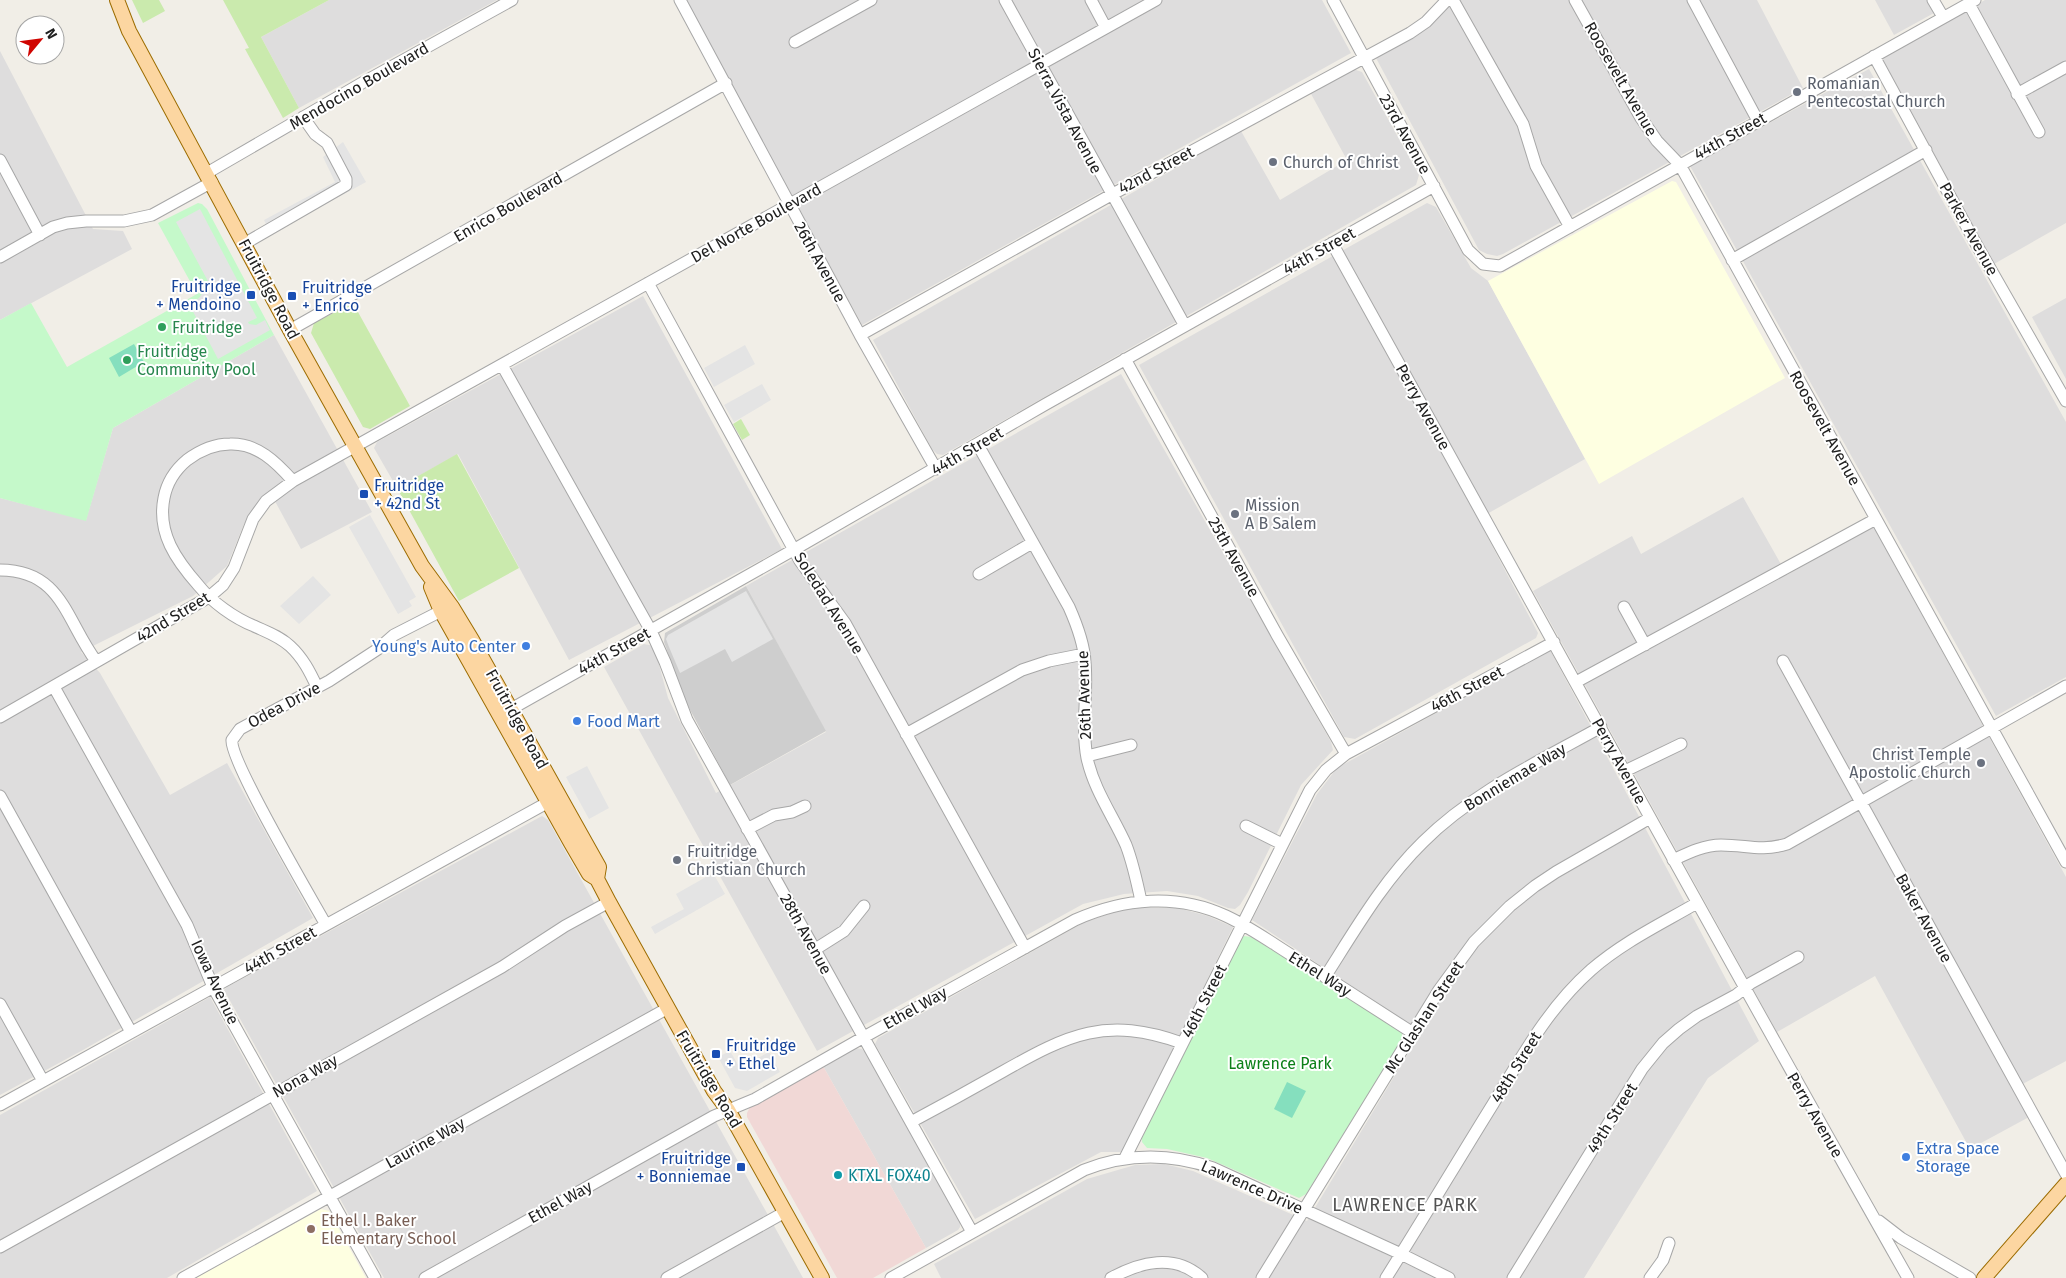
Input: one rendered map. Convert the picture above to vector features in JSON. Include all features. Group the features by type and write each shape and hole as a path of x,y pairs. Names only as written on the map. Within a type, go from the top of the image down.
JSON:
{"main road":[{"name":"Fruitridge Road","path":"116,3 129,31 290,330 422,566 441,612 505,712"},
{"name":"Fruitridge Road","path":"422,566 452,607 505,712 554,799 598,867 597,879 609,902 714,1091 728,1110 822,1278"},
{"path":"1984,1278 2066,1184"}],"street":[{"name":"Mendocino Boulevard","path":"0,257 54,227 76,221 124,221 152,215 304,117 512,0"},
{"name":"26th Avenue","path":"680,0 860,335 936,469"},
{"path":"795,42 871,0"},
{"name":"Sierra Vista Avenue","path":"1005,0 1185,326"},
{"path":"1091,0 1106,28"},
{"name":"Del Norte Boulevard","path":"355,446 1156,0"},
{"name":"23rd Avenue","path":"1333,0 1468,250 1484,264"},
{"name":"42nd Street","path":"860,335 1111,195 1418,28 1447,0"},
{"path":"1453,0 1523,124 1536,166 1570,226"},
{"name":"Roosevelt Avenue","path":"1575,0 1646,125 1657,141 1680,165 1992,728 2062,844 2066,862"},
{"path":"1693,0 1758,121"},
{"path":"1933,0 1942,17"},
{"path":"1972,2 2017,94 2039,132"},
{"name":"44th Street","path":"1484,264 1500,266 1942,17 1972,2"},
{"name":"Parker Avenue","path":"1874,56 2066,401"},
{"path":"2017,94 2066,67"},
{"name":"Enrico Boulevard","path":"290,330 726,83"},
{"path":"244,244 346,185 346,179 327,142 315,134 304,117"},
{"path":"1732,260 1926,150"},
{"path":"0,160 40,235"},
{"name":"44th Street","path":"505,712 795,550 1125,359 1434,186"},
{"name":"Perry Avenue","path":"1332,243 1554,642 1743,989 1908,1278"},
{"name":"Soledad Avenue","path":"648,283 806,570 837,610 1025,948"},
{"name":"25th Avenue","path":"1125,359 1277,635 1346,754"},
{"name":"28th Avenue","path":"502,365 651,631 687,720 972,1232"},
{"path":"293,480 271,458 256,449 228,444 197,453 175,472 166,489 162,510 164,530 172,551 209,597 246,622 274,635 290,646 308,667 317,687"},
{"name":"26th Avenue","path":"978,445 1074,618 1084,654 1087,756 1096,788 1126,847 1141,901"},
{"name":"42nd Street","path":"0,717 209,597 223,585 234,568 253,519 266,501 293,480 355,446"},
{"path":"1576,682 1876,519"},
{"path":"979,574 1032,543"},
{"path":"0,570 28,573 52,589 63,604 96,661"},
{"path":"1624,607 1644,645"},
{"name":"Odea Drive","path":"326,925 255,795 231,744 234,735 240,729 348,669 394,636 441,612"},
{"name":"46th Street","path":"1125,1158 1282,844 1310,790 1326,770 1346,754 1554,642"},
{"path":"906,734 1022,670 1049,661 1084,654"},
{"name":"Baker Avenue","path":"1783,661 2066,1174"},
{"path":"1673,860 1711,846 1722,845 1762,849 1787,844 2066,686"},
{"name":"Iowa Avenue","path":"54,687 188,925 213,986 271,1094 375,1278"},
{"name":"Bonniemae Way","path":"1325,977 1388,881 1423,841 1458,812 1492,788 1600,727"},
{"path":"1625,771 1681,744"},
{"path":"1087,756 1132,745"},
{"path":"0,796 131,1032"},
{"name":"44th Street","path":"0,1105 554,799"},
{"path":"747,829 774,815 792,812 805,806"},
{"name":"Mc Glashan Street","path":"1262,1278 1413,1033 1455,967 1474,942 1510,906 1556,872 1650,818"},
{"path":"1246,826 1282,844"},
{"name":"Ethel Way","path":"425,1278 714,1116 755,1099 1092,912 1123,903 1141,901 1186,903 1206,908 1242,924 1413,1033"},
{"name":"Nona Way","path":"0,1247 271,1094 502,967 564,926 609,902"},
{"name":"48th Street","path":"1386,1278 1531,1041 1561,1001 1609,956 1631,940 1697,903"},
{"path":"814,950 844,931 864,906"},
{"name":"49th Street","path":"1513,1278 1651,1057 1679,1029 1798,957"},
{"path":"0,1004 43,1081"},
{"name":"Laurine Way","path":"183,1278 668,1008"},
{"path":"911,1122 1042,1049 1072,1036 1109,1030 1128,1030 1160,1036 1182,1043"},
{"name":"Lawrence Drive","path":"891,1278 1084,1170 1102,1163 1125,1158 1153,1156 1192,1160 1213,1168 1449,1278"},
{"path":"1867,1206 1882,1224 1901,1238 1970,1278"},
{"path":"667,1278 785,1212"},
{"path":"1650,1278 1663,1260 1669,1243"},
{"path":"1111,1278 1134,1266 1157,1262 1178,1264 1202,1278"}],"shaded area":[{"path":"329,0 497,0 299,108 261,37"},
{"path":"686,0 1322,0 1351,53 862,325"},
{"path":"1455,0 1757,0 1803,88 1503,254 1497,256 1487,254 1479,250 1376,58 1423,31"},
{"path":"1875,0 1927,0 1934,13 1894,35"},
{"path":"1985,0 2066,0 2066,223 1994,264 1882,58"},
{"path":"0,51 93,229 123,231 132,249 0,320"},
{"path":"1353,69 1362,72 1419,175 1416,185 943,455 937,454 932,449 873,340 1241,131 1280,200 1347,160 1310,92"},
{"path":"1869,69 2066,422 2066,677 1996,716 1690,166"},
{"path":"343,142 366,182 271,234 264,220 335,182 323,157"},
{"path":"1672,181 1676,182 1785,378 1599,484 1488,281"},
{"path":"1427,203 1436,207 1471,268 1488,281 1585,459 1478,519 1538,633 1536,638 1355,739 1344,737 1139,365"},
{"path":"200,209 257,318 248,322 249,324 256,325 265,320 270,330 218,359 189,304 199,298 209,283 176,222"},
{"path":"643,296 782,549 569,660 458,454 397,488 374,448 377,442"},
{"path":"2066,298 2066,379 2032,317"},
{"path":"274,335 372,512 301,549 270,492 244,524 227,566 193,596 81,652 100,673 170,795 227,763 313,918 83,1050 0,1095 0,498 86,520 113,428"},
{"path":"745,345 755,364 714,387 704,368"},
{"path":"1121,374 1331,742 1333,750 1301,785 1248,892 1240,905 1235,909 1198,896 1167,891 1124,894 1083,904 817,1051 604,667 644,644 654,646 668,698 716,793 826,732 746,586"},
{"path":"762,384 771,400 734,422 724,405"},
{"path":"1743,497 1787,575 1873,526 2066,877 2066,1061 2013,1089 2029,1117 1970,1149 1875,976 1777,1032 1533,591 1632,536 1641,554"},
{"path":"370,515 416,597 409,601 412,606 398,614 349,527"},
{"path":"313,576 331,595 299,624 280,606"},
{"path":"746,586 826,731 730,785 687,704 664,642 665,633"},
{"path":"746,591 773,639 732,662 725,649 680,673 666,639 668,635"},
{"path":"1550,650 1759,1041 1708,1078 1584,1278 941,1278 934,1264 1087,1179 1135,1165 1164,1164 1193,1171 1307,1221 1421,1032 1252,920 1317,794 1337,768"},
{"path":"587,766 609,808 589,819 566,777"},
{"path":"542,816 548,820 803,1278 384,1278 224,990"},
{"path":"713,873 725,894 655,934 651,927 684,909 676,894"},
{"path":"1130,907 1178,908 1208,916 1233,927 1123,1152 1101,1152 975,1219 875,1044 878,1038 1085,922"},
{"path":"210,997 317,1191 167,1278 0,1278 0,1115"},
{"path":"855,1048 862,1049 866,1053 960,1221 958,1230 926,1248 823,1066"},
{"path":"730,1051 740,1068 769,1052 780,1072 747,1091 735,1088 718,1057"},
{"path":"823,1066 926,1248 873,1278 837,1278 747,1117 750,1107"},
{"name":"Ethel I. Baker Elementary School","path":"321,1209 329,1211 366,1278 196,1278"}],"green space":[{"path":"132,0 159,0 165,11 143,23"},
{"path":"223,0 329,0 261,37 299,108 283,118 245,49 249,48"},
{"path":"198,203 207,209 274,335 113,428 86,521 0,498 0,320 31,303 67,367 197,294 158,223"},
{"path":"353,303 410,406 370,429 363,427 311,333 314,323"},
{"name":"Fruitridge Community Pool","path":"134,344 144,362 119,377 109,358"},
{"path":"741,419 750,435 742,440 733,424"},
{"path":"457,454 519,568 459,601 397,488"},
{"name":"Lawrence Park","path":"1244,936 1251,937 1399,1028 1402,1033 1402,1040 1306,1194 1299,1198 1207,1158 1167,1149 1147,1148 1142,1142 1142,1138 1239,940"},
{"path":"1287,1082 1306,1091 1292,1118 1274,1109"}],"place":[{"name":"Romanian Pentecostal Church","path":"1797,92"},
{"name":"Church of Christ","path":"1273,162"},
{"name":"Fruitridge + Mendoino","path":"251,295"},
{"name":"Fruitridge + Enrico","path":"292,296"},
{"name":"Fruitridge","path":"162,327"},
{"name":"Fruitridge Community Pool","path":"127,360"},
{"name":"Fruitridge + 42nd St","path":"364,494"},
{"name":"Mission A B Salem","path":"1235,514"},
{"name":"Young's Auto Center","path":"526,646"},
{"name":"Food Mart","path":"577,721"},
{"name":"Christ Temple Apostolic Church","path":"1981,763"},
{"name":"Fruitridge Christian Church","path":"677,860"},
{"name":"Fruitridge + Ethel","path":"716,1054"},
{"name":"Extra Space Storage","path":"1906,1157"},
{"name":"Fruitridge + Bonniemae","path":"741,1167"},
{"name":"KTXL FOX40","path":"838,1175"},
{"name":"Ethel I. Baker Elementary School","path":"311,1229"}],"district":[{"name":"LAWRENCE PARK","path":"1405,1205"}]}
